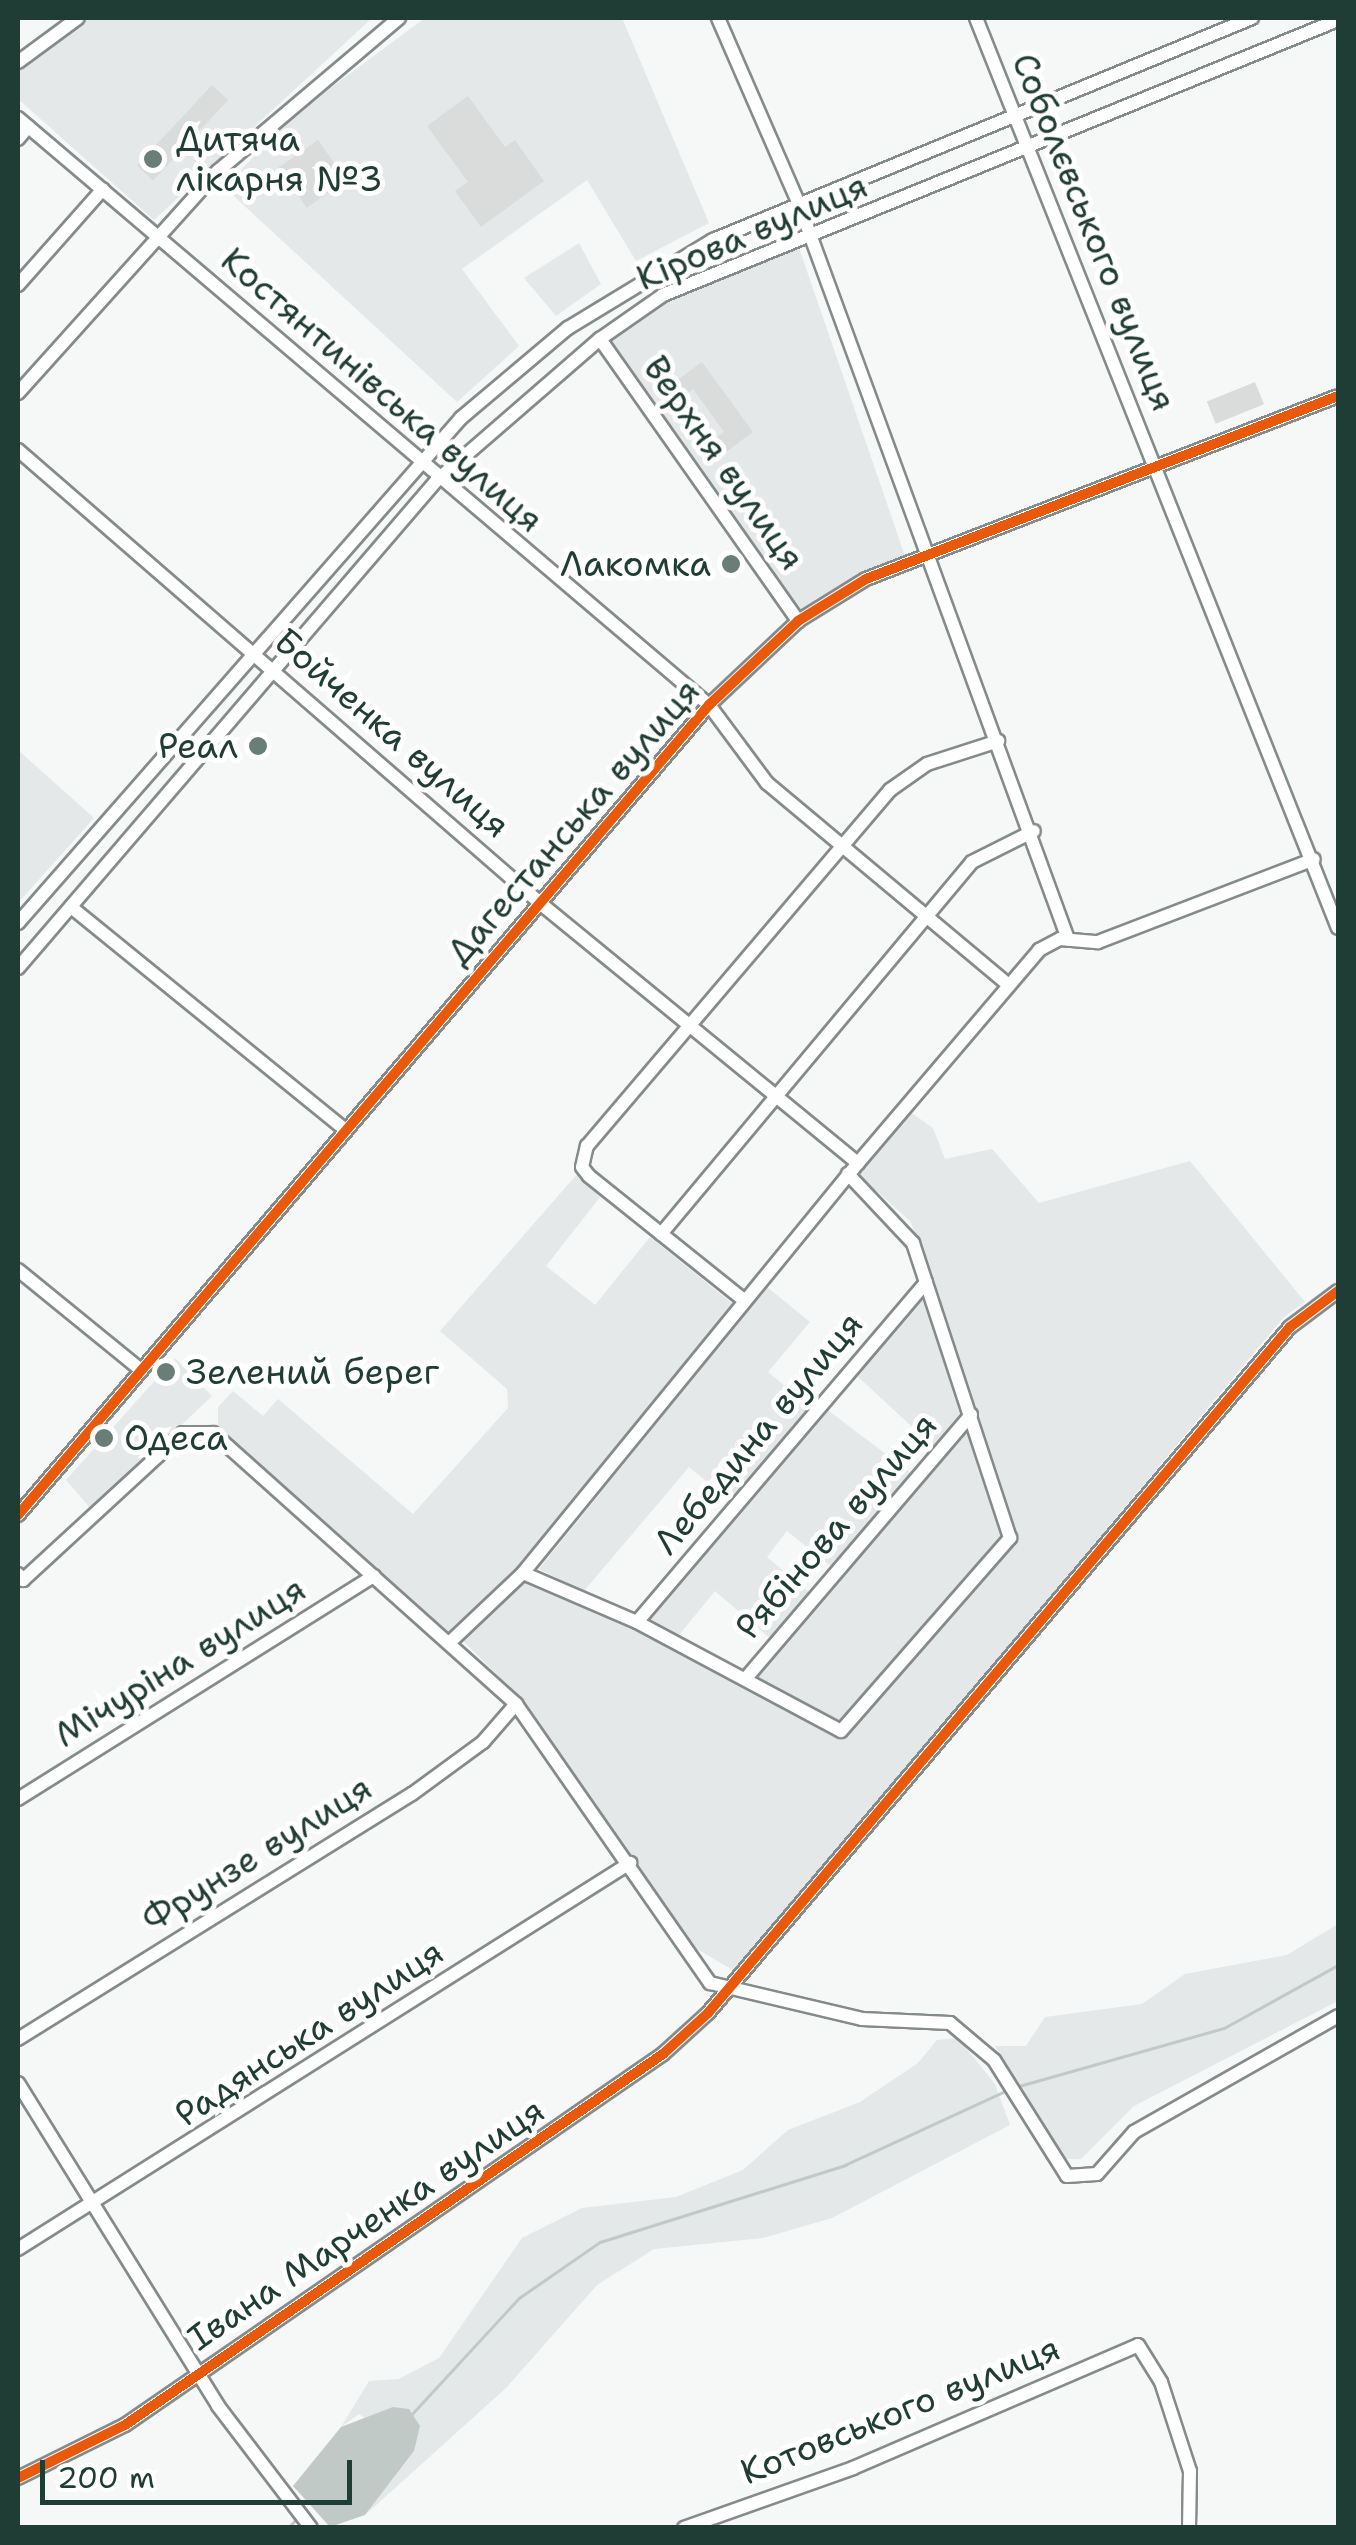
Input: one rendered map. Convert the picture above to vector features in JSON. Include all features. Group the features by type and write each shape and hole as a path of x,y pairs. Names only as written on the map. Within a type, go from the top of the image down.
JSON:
{"street":[{"path":"18,62 78,18"},
{"path":"18,394 155,234 292,104 400,18"},
{"path":"718,18 800,207 924,560 1034,830 1068,939"},
{"name":"Соболєвського вулиця","path":"976,18 1015,114 1024,150 1156,466 1338,928"},
{"name":"Кірова вулиця","path":"18,923 419,464 508,375 612,297 713,240 1252,18"},
{"name":"Кірова вулиця","path":"18,968 437,480 600,339 663,296 1338,20"},
{"path":"18,140 23,122"},
{"name":"Костянтинівська вулиця","path":"23,122 104,188 437,480 709,705 767,783 926,912 1007,984"},
{"path":"18,285 104,188"},
{"name":"Верхня вулиця","path":"600,339 798,621"},
{"name":"Дагестанська вулиця","path":"18,1515 709,705 798,621 866,579 924,560 1338,396"},
{"name":"Бойченка вулиця","path":"18,450 540,903 858,1163"},
{"path":"745,1301 589,1176 582,1157 844,846 915,773 998,740"},
{"path":"661,1234 926,912 972,862 1034,830"},
{"path":"451,1640 524,1573 848,1174 1039,950 1068,939 1098,942 1314,859"},
{"path":"72,907 345,1130"},
{"path":"524,1573 747,1677 841,1731 1010,1538 926,1282 899,1221 848,1174"},
{"path":"18,1270 140,1369"},
{"name":"Лебедина вулиця","path":"636,1622 926,1282"},
{"name":"Івана Марченка вулиця","path":"18,2478 125,2426 199,2371 663,2054 821,1886 1278,1340 1338,1291"},
{"name":"Рябінова вулиця","path":"747,1677 971,1415"},
{"path":"18,1574 23,1580 183,1433 199,1430 451,1640 516,1704 630,1863 693,1963 725,1988 862,2018 950,2023 994,2060 1053,2157 1081,2180 1097,2174 1134,2132 1338,2016"},
{"name":"Мічуріна вулиця","path":"18,1798 374,1576"},
{"name":"Фрунзе вулиця","path":"18,2038 412,1794 484,1742 516,1704"},
{"name":"Радянська вулиця","path":"18,2250 97,2205 630,1863"},
{"path":"18,2083 199,2371 309,2525"},
{"name":"Котовського вулиця","path":"684,2528 854,2468 1138,2346 1161,2382 1190,2471 1189,2528"}],"shaded area":[{"name":"Дитяча лікарня №3","path":"87,18 371,19 154,220 18,99 18,69"},
{"path":"425,18 622,18 709,223 636,261 587,180 462,269 519,346 457,402 224,187 298,112"},
{"path":"579,243 601,284 556,316 524,278"},
{"path":"798,245 906,559 849,580 800,615 608,341 665,301"},
{"path":"18,750 94,818 18,903"},
{"path":"910,1112 933,1128 945,1159 992,1149 1039,1203 1190,1161 1305,1302 1284,1317 736,1972 692,1946 523,1700 463,1641 524,1581 634,1627 840,1738 1015,1542 911,1222 858,1174"},
{"path":"578,1173 600,1197 546,1266 595,1305 650,1237 734,1305 524,1567 452,1635 218,1433 218,1407 233,1391 263,1416 278,1399 413,1514 508,1408 507,1389 440,1331"},
{"path":"767,1287 810,1322 768,1372 810,1407 730,1501 689,1467 584,1591 539,1569"},
{"path":"925,1290 967,1410 935,1448 854,1373"},
{"path":"175,1358 212,1396 92,1510 66,1480"},
{"path":"825,1408 912,1474 832,1567 787,1531 767,1557 810,1593 771,1639 715,1591 679,1635 645,1619"},
{"path":"970,1421 1005,1536 839,1725 753,1676"},
{"path":"1338,1924 1338,2001 1134,2106 1081,2159 1066,2159 995,2046 1026,2046 1045,2017 1142,2004 1185,1974 1287,1955"},
{"path":"958,2038 995,2084 1010,2125 832,2218 763,2238 654,2249 597,2285 506,2388 365,2515 414,2451 359,2414 341,2427 369,2381 399,2379 439,2358 522,2238 582,2208 676,2197 743,2170 788,2130 860,2102 918,2063 937,2040"},
{"path":"393,2407 409,2409 420,2426 414,2451 365,2515 330,2527 293,2486 341,2427"}],"building":[{"path":"212,85 228,100 153,180 137,165"},
{"path":"468,96 505,147 515,140 544,181 481,227 455,191 468,182 427,126"},
{"path":"318,140 346,180 307,208 279,168"},
{"path":"702,362 753,432 714,461 704,447 724,432 693,389 674,404 664,390"},
{"path":"1255,382 1264,404 1216,424 1207,401"}],"waterway":[{"path":"1019,2086 1224,2028 1338,1965"},
{"path":"411,2415 519,2298 600,2242 845,2165 1003,2092"},
{"path":"288,2528 297,2518"}],"cycle path":[{"path":"18,1515 709,705 798,621 866,579 1338,396"},
{"path":"18,2478 125,2425 663,2054 708,2013 1290,1327 1338,1291"}],"place":[{"name":"Дитяча лікарня №3","path":"153,159"},
{"name":"Лакомка","path":"731,564"},
{"name":"Реал","path":"258,746"},
{"name":"Зелений берег","path":"166,1372"},
{"name":"Одеса","path":"104,1438"}]}
